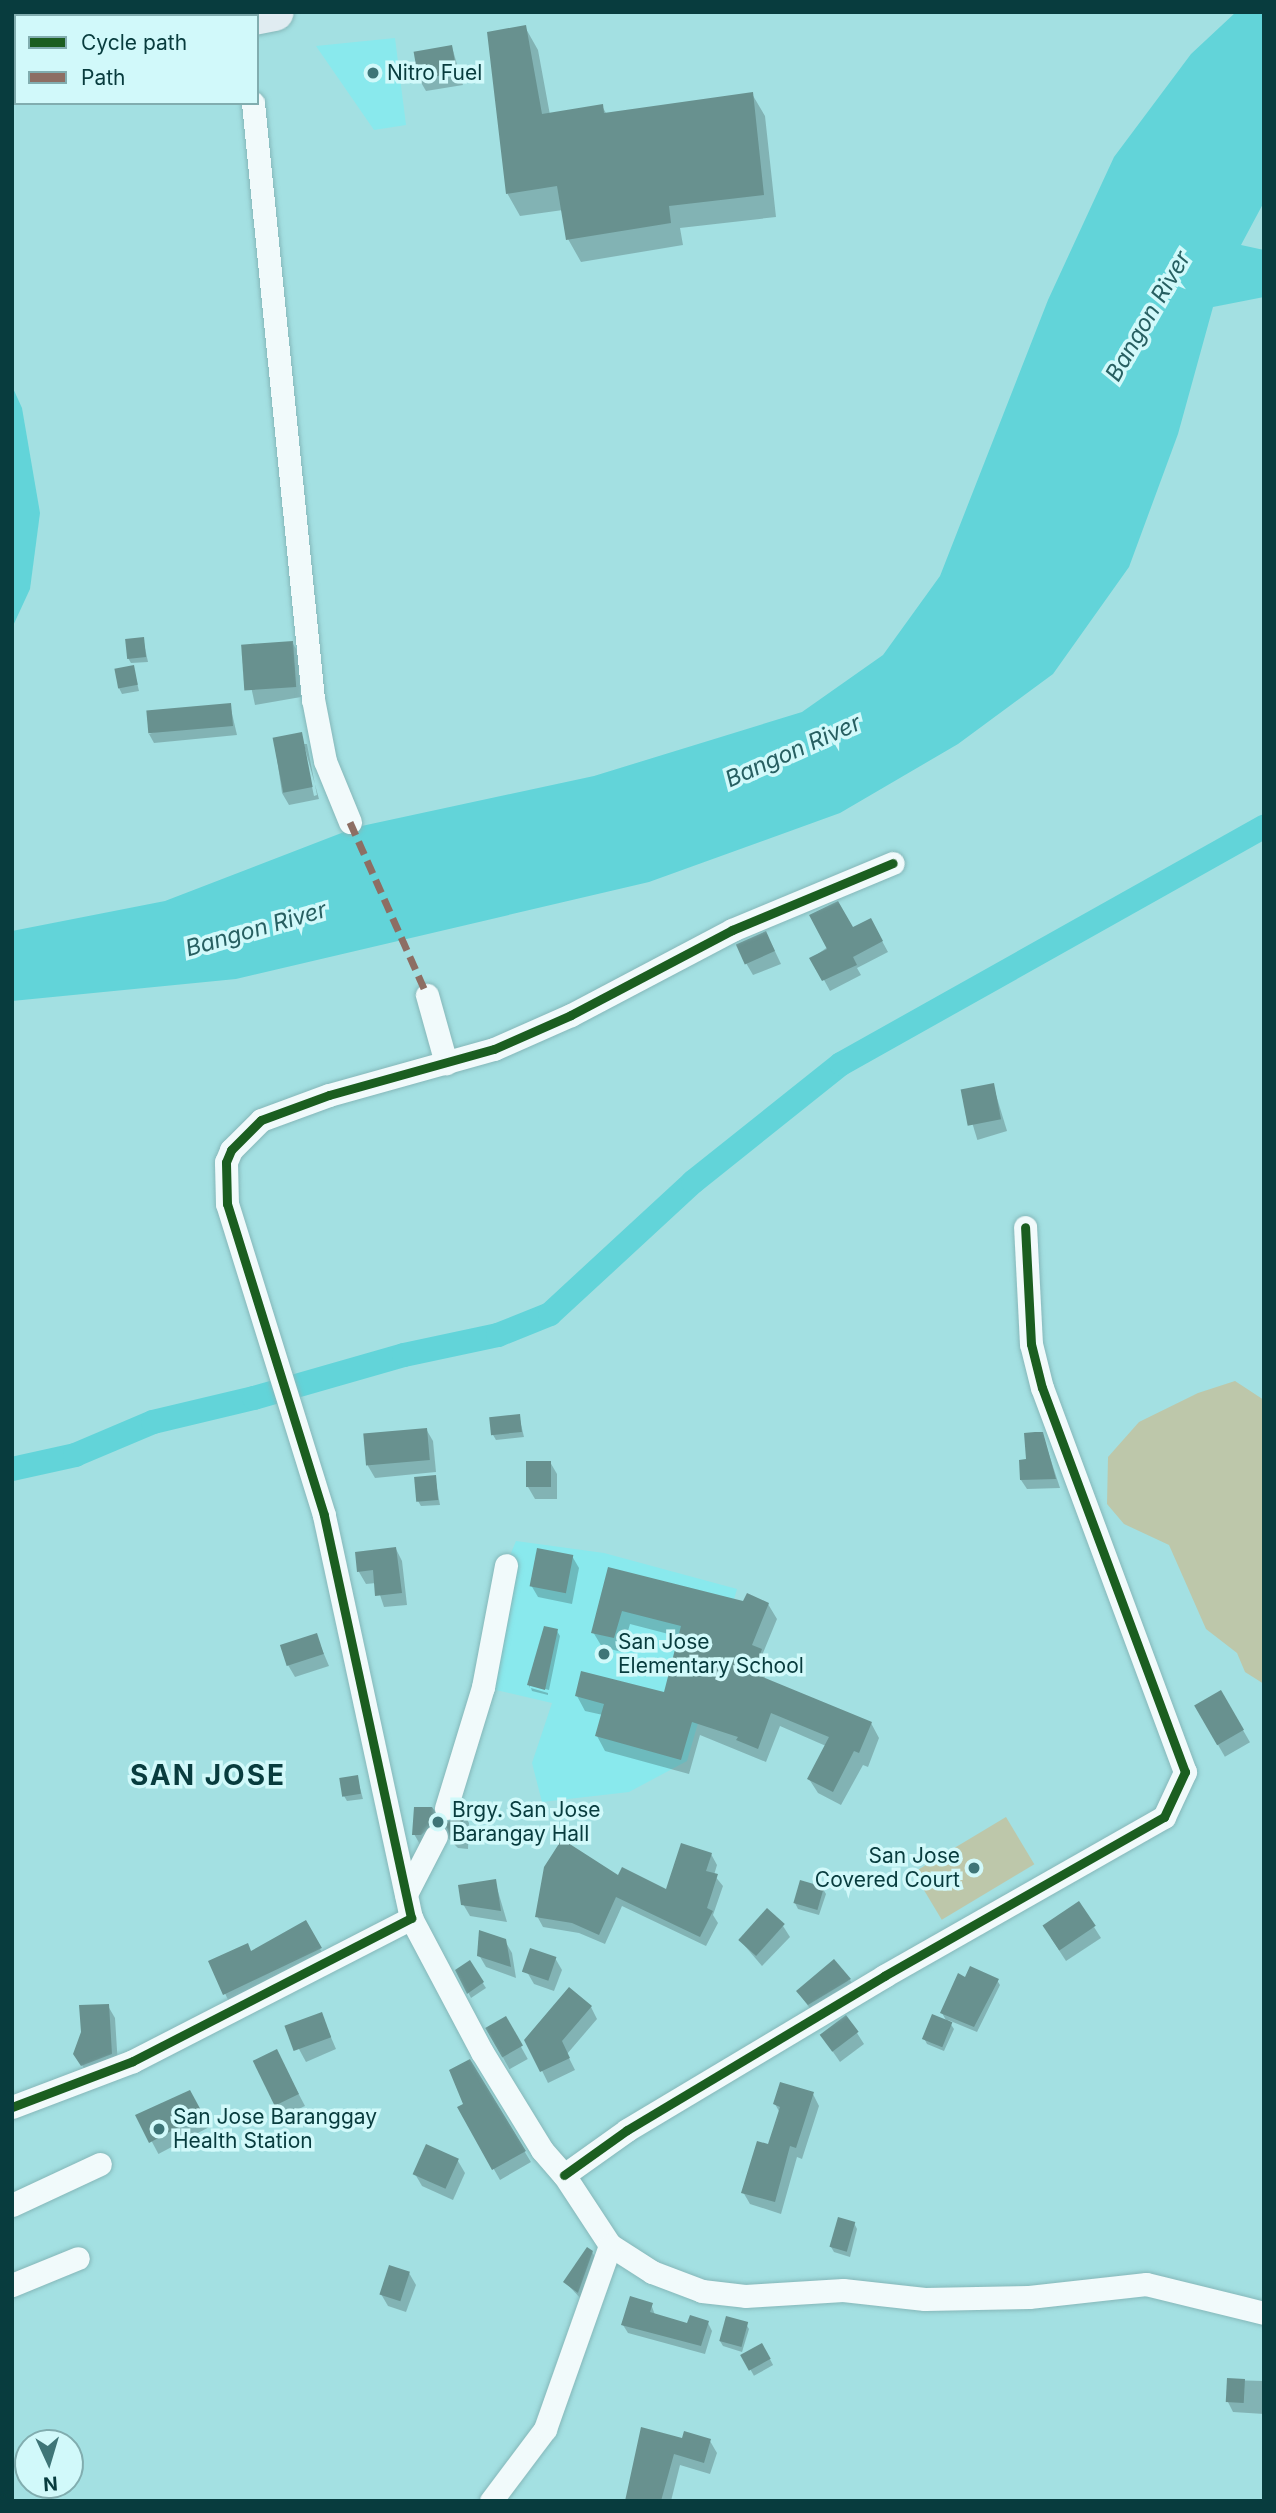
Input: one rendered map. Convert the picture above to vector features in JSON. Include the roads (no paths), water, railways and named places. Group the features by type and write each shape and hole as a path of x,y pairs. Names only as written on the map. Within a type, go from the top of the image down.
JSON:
{"street":[{"path":"253,105 313,699 325,761 350,822"},
{"path":"893,863 732,930 571,1015 494,1049 294,1106 261,1120 231,1150 226,1162 227,1204 324,1515 411,1918 521,2120 564,2175 610,2245 652,2272 712,2292 745,2296 844,2290 925,2299 1029,2297 1146,2284 1264,2312"},
{"path":"427,995 446,1063"},
{"path":"564,2175 627,2130 1028,1890 1164,1817 1185,1772 1183,1762 1042,1388 1031,1344 1025,1227"},
{"path":"446,1808 483,1687 506,1565"},
{"path":"406,1894 436,1836"},
{"path":"12,2106 133,2061 411,1918"},
{"path":"12,2205 100,2164"},
{"path":"491,2501 545,2429 610,2245"},
{"path":"12,2285 78,2258"}],"water":[{"name":"Bangon River","path":"1236,12 1264,12 1264,202 1241,245 1264,250 1264,297 1213,307 1178,434 1129,567 1053,674 958,744 840,813 649,882 236,979 12,1001 12,931 165,901 357,827 594,776 802,712 883,655 940,576 1048,300 1114,157 1191,54"},
{"path":"12,386 22,408 40,513 30,589 12,628"}],"waterway":[{"path":"12,1469 75,1455 153,1422 254,1398 404,1355 498,1335 550,1314 693,1182 841,1064 1264,827"}],"place":[{"name":"Nitro Fuel","path":"373,73"},
{"name":"San Jose Elementary School","path":"604,1654"},
{"name":"Brgy. San Jose Barangay Hall","path":"438,1822"},
{"name":"San Jose Covered Court","path":"974,1868"},
{"name":"San Jose Baranggay Health Station","path":"159,2129"}],"district":[{"name":"SAN JOSE","path":"208,1775"}]}
